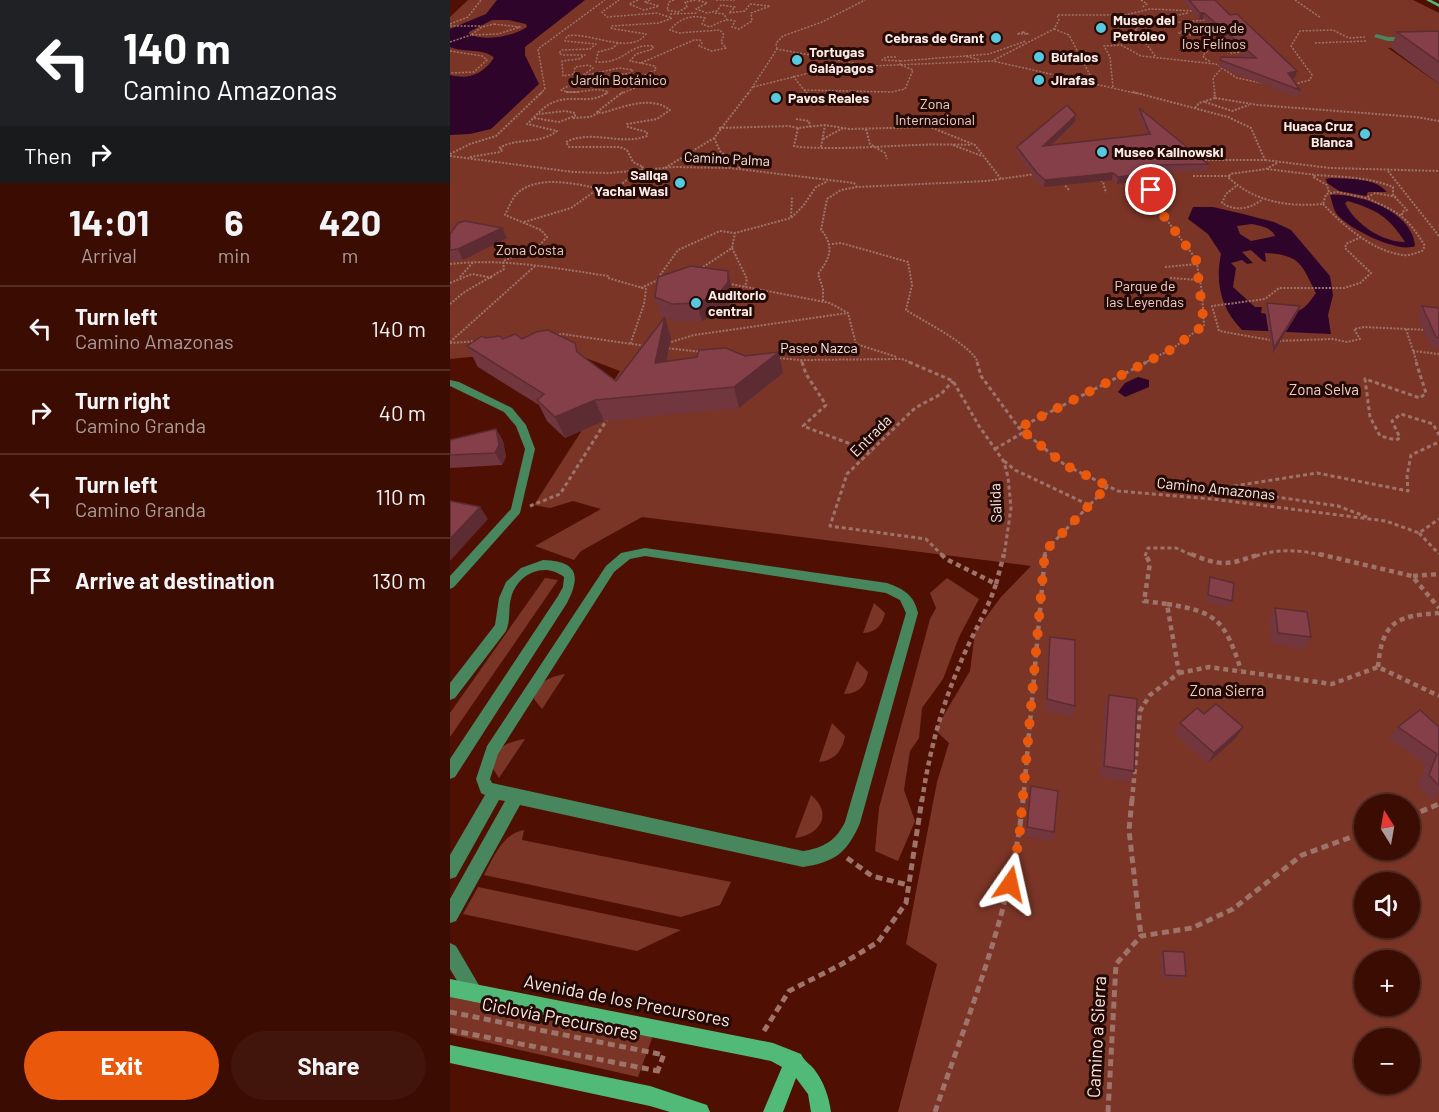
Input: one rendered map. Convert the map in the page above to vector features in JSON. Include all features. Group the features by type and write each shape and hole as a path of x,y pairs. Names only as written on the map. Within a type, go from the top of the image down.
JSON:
{"main road":[{"name":"Avenida de los Precursores","path":"450,988 754,1047 794,1061"},
{"path":"450,1054 650,1096 700,1112"},
{"path":"773,1112 794,1061 805,1071 815,1088 821,1112"}],"street":[{"path":"1376,36 1388,39 1439,39"},
{"path":"450,584 516,510 530,449 521,425 508,410 452,385"},
{"path":"645,552 887,588 904,596 910,602 912,613 852,823 846,837 835,849 820,857 803,859 516,797 486,788 483,779 492,751 619,558 631,553 645,552"},
{"path":"450,694 501,627 505,596 517,574 530,566 543,563 564,569 570,575 569,587 563,599 450,772"},
{"path":"450,871 495,792"},
{"path":"450,915 516,797"},
{"path":"450,952 474,993"}],"path":[{"path":"450,25 468,17 481,0"},
{"path":"450,155 470,144 496,136 545,89 538,49 605,0"},
{"path":"620,0 602,12 607,17 620,19 652,14 721,13 726,16 726,20"},
{"path":"638,0 629,4 635,9 647,10 656,8 658,4"},
{"path":"650,0 645,2 658,4 680,0"},
{"path":"637,64 694,40 700,40 702,43 699,46 709,52 726,48 721,42 724,35 720,30 679,33 670,30 673,25 690,17 702,16 705,18 702,24 710,27 726,20 735,21 732,27 734,29 745,27 752,21 752,13 770,6 750,4 745,11 734,14 729,13 735,7 726,5 718,7 717,11 698,11 697,8 706,1 697,0 684,3 687,7 681,11 667,10 669,3 675,0"},
{"path":"716,0 735,0"},
{"path":"665,168 714,138 719,128 753,87 777,49 776,43 783,36 822,22 865,0"},
{"path":"993,61 1054,29 1059,20 1057,15 1125,15 1147,6 1141,0"},
{"path":"1295,0 1321,18"},
{"path":"1133,10 1204,11"},
{"path":"1136,28 1152,24 1151,21 1194,11"},
{"path":"602,97 608,92 604,89 568,93 561,90 563,87 576,84 601,84 606,81 602,77 606,75 623,75 633,70 609,68 590,77 582,76 593,68 583,65 574,67 574,74 563,76 562,61 579,59 585,55 562,55 559,52 568,48 595,47 596,44 565,40 567,36 589,34 618,44 635,41 644,38 646,34 634,30 615,30 611,28 612,26 640,22 661,23 672,18 666,15"},
{"path":"1125,15 1156,58"},
{"path":"1168,23 1215,21"},
{"path":"450,25 486,26 506,22 520,27 498,34 471,35"},
{"path":"450,42 471,35 486,26"},
{"path":"1054,29 1068,35 1090,75 1089,81"},
{"path":"1204,45 1203,43 1219,42 1217,40 1221,39 1211,32 1183,35 1180,31 1223,30"},
{"path":"1283,86 1302,84 1310,80 1312,75 1291,46 1300,31 1332,30 1349,38 1376,36"},
{"path":"1017,41 1020,36"},
{"path":"965,56 970,53 990,54 1017,41 1030,41"},
{"path":"599,112 597,112 599,109 613,98 645,84 637,78 656,70 655,66 630,61 633,57 653,49 653,46 638,45 618,62 596,62 598,52 614,48 618,44"},
{"path":"1204,45 1223,44 1220,47 1227,52 1247,52"},
{"path":"1113,87 1110,57 1104,46 1121,45 1141,56 1216,64"},
{"path":"1204,45 1208,51 1203,55 1204,58 1228,73 1245,81 1274,86"},
{"path":"777,49 871,66"},
{"path":"450,51 482,56 487,60 474,72 450,73"},
{"path":"901,53 896,57 886,57 882,60 901,62 993,61 1089,81 1228,117 1251,128 1265,160"},
{"path":"753,87 793,76 901,62 965,56 985,61"},
{"path":"804,90 892,92 905,89 913,70 896,57"},
{"path":"1215,98 1213,78 1215,73 1222,68"},
{"path":"793,76 817,106"},
{"path":"465,158 485,153 500,153 503,150 499,148 507,144 543,141 557,132 546,126 528,126 552,102 613,98"},
{"path":"1195,108 1215,98 1252,105 1416,117 1439,122"},
{"path":"1204,102 1232,111 1252,105"},
{"path":"503,261 538,247 547,237 541,230 505,215 520,189 542,183 613,190 643,167 633,162 627,150 620,147 575,148 568,147 566,142 574,136 592,135 606,135 617,141 639,140 647,136 646,132 628,127 627,124 657,118 670,110 661,103 641,103 599,112 590,117 559,122 534,118"},
{"path":"538,114 565,111 575,113 573,118"},
{"path":"796,119 809,121 810,127"},
{"path":"719,128 789,126 798,128 825,125 866,129 930,127 975,145 1001,179"},
{"path":"821,147 825,125"},
{"path":"823,138 845,127"},
{"path":"798,128 794,146 840,150 946,144 975,145"},
{"path":"866,129 870,144 885,153 887,159"},
{"path":"714,138 720,151 732,164 744,170"},
{"path":"946,144 984,156"},
{"name":"Camino Palma","path":"450,155 573,172 638,171 665,168 744,170 854,183 856,187 1001,179 1041,174"},
{"path":"1198,160 1265,160 1290,166 1439,171"},
{"path":"1266,169 1276,163"},
{"path":"1193,176 1230,176 1266,169 1317,175 1365,177 1380,180 1393,187 1393,195 1407,210 1402,212 1402,215"},
{"path":"793,174 795,170"},
{"path":"1388,171 1439,236"},
{"path":"1091,173 1103,182 1106,193"},
{"path":"1317,175 1313,177 1327,185 1329,192"},
{"path":"1096,178 1107,176"},
{"path":"1230,176 1236,186 1263,199 1313,205 1323,204"},
{"path":"1019,428 1172,349 1204,325 1196,259 1163,215 1151,190 1134,178"},
{"path":"641,288 658,278 678,250 720,231 735,233 791,218 803,206 816,187 832,180"},
{"path":"1060,180 1069,190"},
{"path":"1236,186 1226,194 1222,203 1228,208 1248,208 1263,199"},
{"path":"823,301 823,289 818,274 827,262 832,244 831,239 821,230 827,199 841,190 856,187"},
{"path":"523,222 571,208 598,189"},
{"path":"1323,204 1342,224 1361,237 1405,256 1422,251 1425,246 1414,228 1402,215 1366,198 1329,192"},
{"path":"1323,204 1329,192"},
{"path":"1366,198 1375,193 1397,197"},
{"path":"791,218 792,197"},
{"path":"735,233 732,248 747,279 745,287"},
{"path":"1361,237 1346,244 1349,253 1371,273 1359,283 1335,288 1279,288 1265,299 1212,306 1219,331 1276,341 1333,339 1347,342 1359,339 1354,329 1430,330"},
{"name":"Camino Amazonas","path":"832,244 841,243 908,262 912,285 906,310 962,345 976,358 981,376 1009,416 1019,428 1065,465 1118,491 1212,499 1386,521 1419,533"},
{"path":"696,272 732,248"},
{"path":"450,283 474,261"},
{"path":"450,304 461,292 493,278 504,269 503,261"},
{"path":"450,264 503,261 536,265 608,276 608,278 646,289 644,304 630,345"},
{"path":"1165,267 1197,264"},
{"path":"450,342 536,265"},
{"path":"459,277 471,274 493,278"},
{"path":"658,278 668,278"},
{"path":"1170,278 1200,280"},
{"path":"722,283 830,303 848,313 856,344 902,359"},
{"path":"710,352 664,346 694,335 848,313"},
{"path":"1406,329 1426,393 1420,398 1365,379 1370,417 1380,436 1396,440 1400,438 1392,421 1401,414 1433,424 1439,435"},
{"path":"552,335 563,334 653,347"},
{"path":"450,342 484,340"},
{"path":"1413,351 1439,354"},
{"name":"Paseo Nazca","path":"766,357 801,360 902,359 952,381"},
{"path":"801,360 806,374 826,405 803,426 872,452"},
{"name":"Salida","path":"754,1047 789,991 843,964 878,942 906,903 929,752 960,663 987,611 1005,555 1010,526 1009,481 1003,460 952,381"},
{"name":"Entrada","path":"952,381 941,394 915,408 847,474 830,526 926,539 946,559 996,585"},
{"path":"516,510 542,503 560,494 609,416"},
{"path":"995,449 1024,432"},
{"path":"1374,520 1338,506 1235,490 1234,486 1317,473 1408,491 1407,476 1411,455 1439,442"},
{"path":"1003,460 1015,470 1089,504"},
{"path":"934,1112 1005,907 1019,840 1045,551 1108,486"},
{"path":"1439,519 1419,533 1439,554"},
{"path":"1241,670 1234,647 1221,625 1202,610 1144,601 1150,563 1145,555 1148,548 1176,548 1214,564 1235,563 1273,550 1308,552 1413,576 1439,574"},
{"path":"1413,576 1439,608"},
{"path":"1167,604 1179,673"},
{"path":"1378,667 1386,630 1401,618 1439,613"},
{"path":"1354,836 1302,855 1233,909 1192,928 1141,936 1129,830 1140,711 1149,695 1179,673 1209,667 1332,684 1378,667 1439,696"},
{"path":"1420,812 1439,804"},
{"path":"835,849 872,876 908,885"},
{"name":"Camino a Sierra","path":"1108,1112 1116,964 1141,936"},
{"name":"Ciclovía Precursores","path":"450,1012 664,1055"},
{"name":"Ciclovía Precursores","path":"450,1029 658,1071"},
{"path":"650,1096 672,1031"}],"green space":[{"name":"Parque de las Leyendas","path":"468,0 1413,0 1439,13 1439,46 1388,48 1439,84 1439,1112 898,1112 937,964 906,944 937,782 949,743 935,730 970,671 975,632 1001,597 1031,566 642,517 581,551 574,560 535,546 601,509 573,501 550,508 534,505 620,371 559,348 450,359 450,17"},
{"path":"545,578 558,580 450,737 450,713"},
{"path":"947,578 979,599 959,637 943,679 922,708 919,738 910,751 904,790 915,821 898,861 875,851 879,808 930,619 936,608 930,593"},
{"path":"874,603 885,613 884,618 875,630 863,633"},
{"path":"857,661 868,672 865,682 857,691 844,694"},
{"path":"565,674 542,709 534,699 538,688 549,679"},
{"path":"832,723 845,736 844,741 840,750 833,757 819,762"},
{"path":"525,739 499,778 492,767 496,755 507,744"},
{"path":"811,795 821,809 821,822 812,833 795,838"},
{"path":"524,830 522,840 731,882 720,905 681,917 484,875 504,841 516,832"},
{"path":"478,887 681,930 637,951 463,914"},
{"path":"450,994 655,1030 638,1077 450,1034"}],"shaded area":[{"path":"497,0 585,0 525,47 525,55 539,84 491,129 470,134 450,135 450,75 463,77 475,74 485,68 494,58 486,53 450,47 450,29 486,14","holes":["492,20 508,20 526,24 527,27 515,33 491,38 469,34"]},
{"path":"1326,179 1368,181 1382,187 1387,192 1368,192 1366,196 1339,191 1327,183"},
{"path":"1330,195 1356,197 1370,201 1395,214 1412,234 1415,246 1385,243 1360,232 1336,213","holes":["1348,201 1375,211 1388,220 1405,242 1387,239 1362,225 1345,203"]},
{"path":"1193,207 1213,207 1274,222 1291,230 1330,276 1333,295 1328,315 1331,334 1242,330 1229,313 1221,295 1219,265 1221,254 1208,234 1188,219","holes":["1252,224 1268,229 1275,236 1251,241 1240,234 1237,226","1251,250 1266,262 1265,253 1286,256 1298,263 1316,293 1308,304 1298,311 1289,313 1288,317 1261,313 1262,307 1255,307 1233,287 1236,268 1231,263 1242,260 1247,264 1253,263 1242,252"]},
{"path":"1138,377 1149,380 1149,387 1125,397 1118,392 1125,383"}],"building":[{"path":"1189,0 1215,0 1230,15 1237,14 1297,71 1288,73 1300,90 1220,60 1221,57 1256,58 1204,13 1200,13"},
{"path":"1439,31 1439,62 1397,32"},
{"path":"1067,105 1076,115 1043,146 1150,134 1139,108 1208,164 1149,165 1148,173 1118,177 1113,173 1045,180 1017,147"},
{"path":"465,221 502,228 458,249 450,250 450,234 458,223"},
{"path":"691,266 728,271 728,282 719,294 697,303 672,304 655,297 658,277"},
{"path":"1267,303 1300,306 1274,348"},
{"path":"1422,306 1439,308 1439,338 1436,337"},
{"path":"665,317 655,363 697,357 699,350 726,348 745,356 779,352 734,387 595,400 555,417 537,400 544,394 467,346 482,336 486,338 499,336 503,339 515,334 522,339 536,332 548,330 575,343 577,352 616,381"},
{"path":"496,429 499,445 495,453 450,455 450,440"},
{"path":"450,501 480,507 450,539"},
{"path":"1210,577 1234,583 1232,601 1208,595"},
{"path":"1275,608 1307,612 1311,637 1278,633"},
{"path":"1050,637 1075,640 1075,706 1047,699"},
{"path":"1109,695 1137,699 1134,771 1104,766"},
{"path":"1216,704 1243,727 1214,753 1180,723 1197,708 1204,714"},
{"path":"1420,710 1439,727 1439,786 1429,775 1437,754 1398,727"},
{"path":"1031,786 1058,791 1054,832 1027,827"},
{"path":"1163,951 1184,952 1186,976 1165,975"}],"place":[{"name":"Museo del Petróleo","path":"1101,28"},
{"name":"Cebras de Grant","path":"996,38"},
{"name":"Búfalos","path":"1039,57"},
{"name":"Tortugas Galápagos","path":"797,60"},
{"name":"Jirafas","path":"1039,80"},
{"name":"Pavos Reales","path":"776,98"},
{"name":"Huaca Cruz Blanca","path":"1365,134"},
{"name":"Museo Kalinowski","path":"1102,152"},
{"name":"Sallqa Yachai Wasi","path":"680,183"},
{"name":"Auditorio central","path":"696,303"}],"route":[{"path":"1010,884 1019,840 1045,551 1108,486 1065,465 1019,428 1172,349 1204,325 1202,292 1196,259 1163,215 1151,190"}],"park label":[{"name":"Parque de los Felinos","path":"1214,36"},
{"name":"Jardín Botánico","path":"619,80"},
{"name":"Zona Internacional","path":"935,112"},
{"name":"Zona Costa","path":"530,250"},
{"name":"Zona Selva","path":"1324,390"},
{"name":"Zona Sierra","path":"1227,691"}]}
